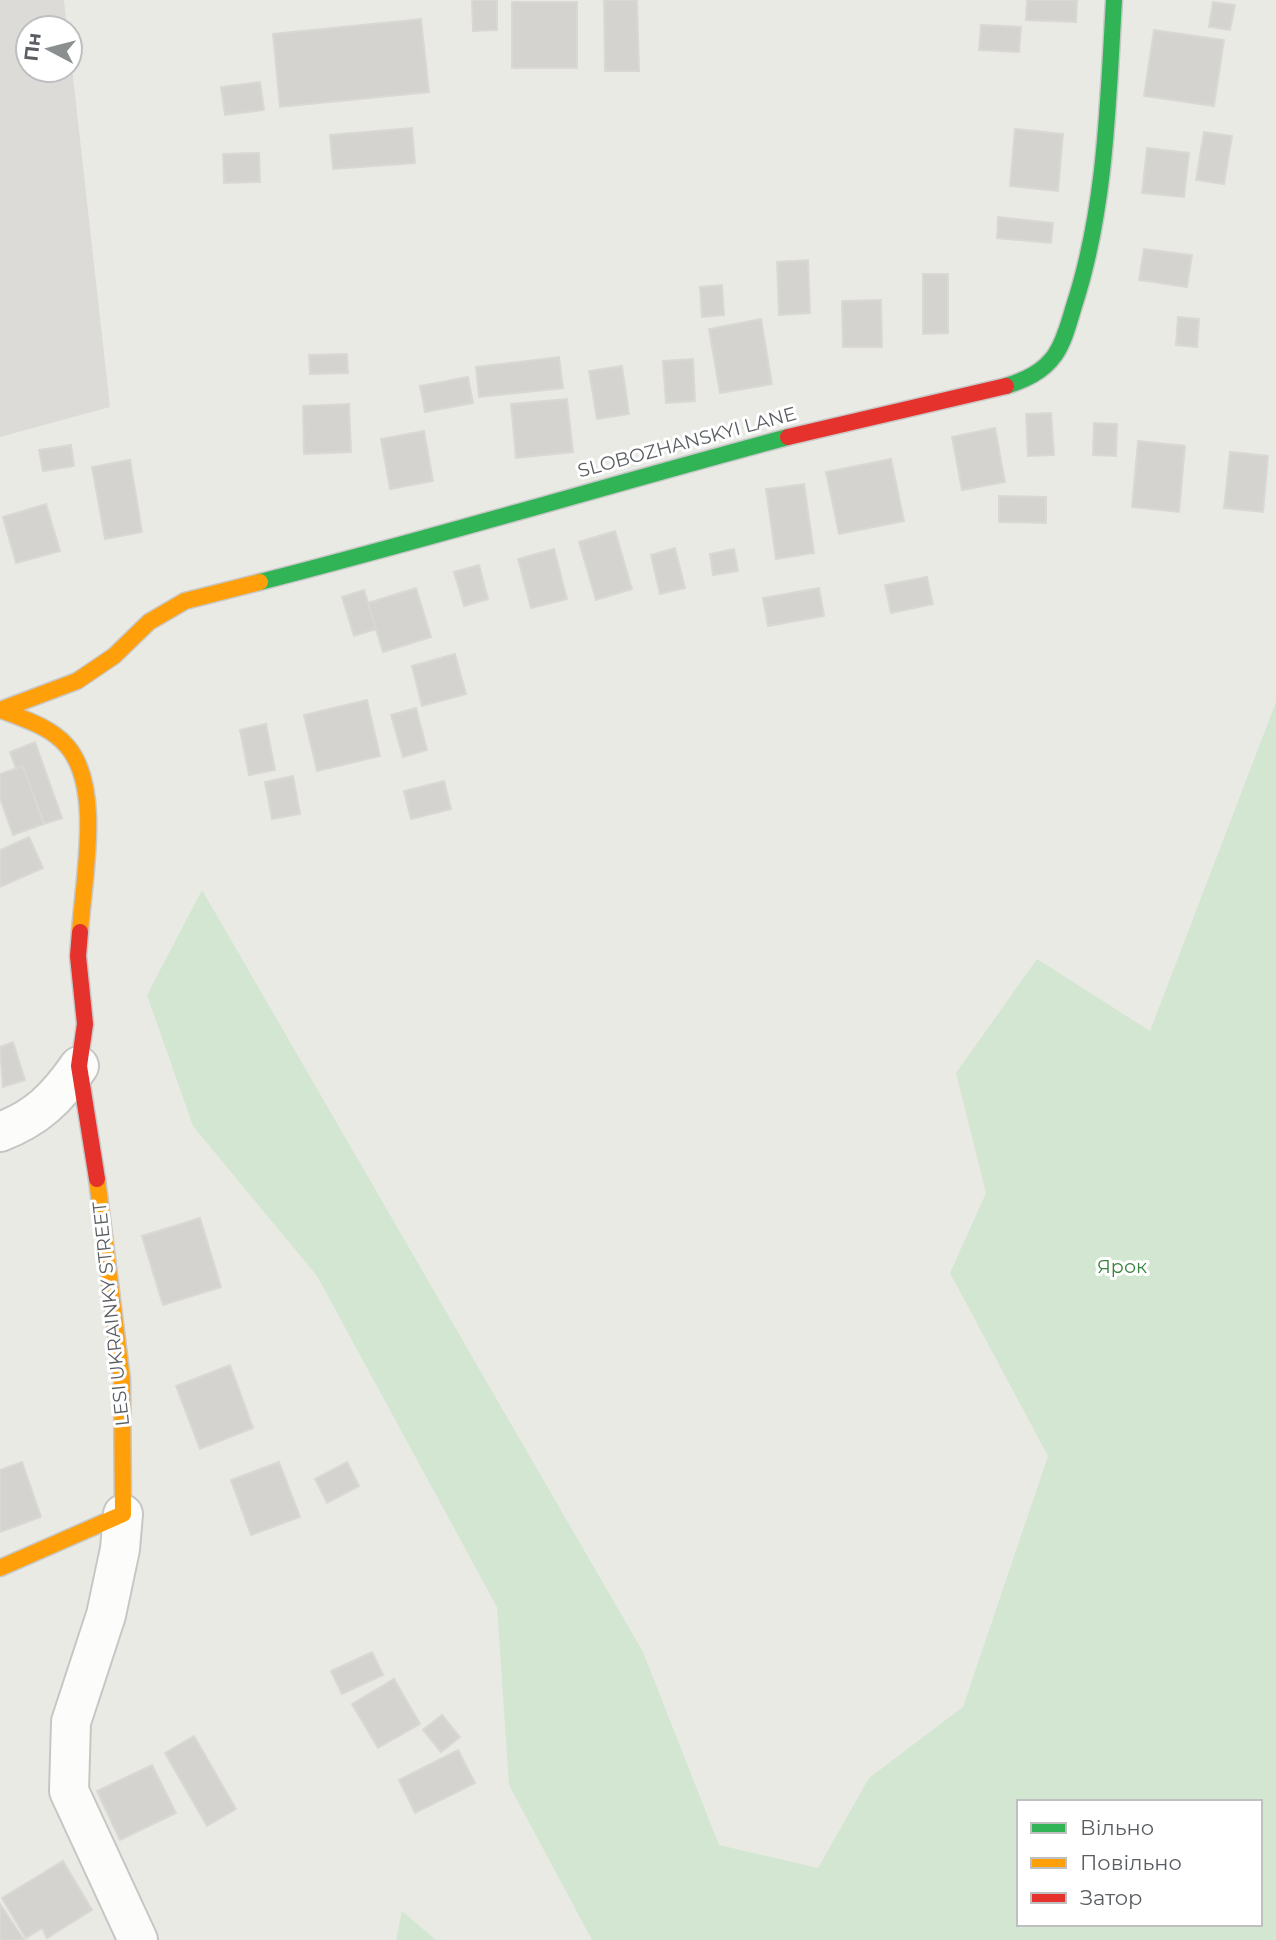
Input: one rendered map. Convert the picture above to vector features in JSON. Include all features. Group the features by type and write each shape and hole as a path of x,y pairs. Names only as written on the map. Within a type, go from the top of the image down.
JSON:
{"street":[{"name":"SLOBOZHANSKYI LANE","path":"1,710 77,681 114,656 149,622 185,601 388,550 542,503 823,427 981,394 1023,381 1040,371 1054,356 1064,338 1089,260 1108,110 1114,0"},
{"name":"LESI UKRAINKY STREET","path":"1,710 54,733 75,755 82,770 88,816 78,956 85,1024 79,1066 106,1236 122,1380 123,1514"},
{"name":"LESI UKRAINKY STREET","path":"0,1132 24,1123 58,1097 79,1066"},
{"path":"0,1568 123,1514 120,1549 106,1615 71,1722 69,1791 81,1822 138,1940"}],"shaded area":[{"path":"0,0 64,0 66,14 14,14 14,84 74,84 110,407 0,437"}],"green space":[{"name":"Ярок","path":"1276,702 1276,1940 592,1940 509,1785 497,1607 317,1276 193,1126 147,995 202,890 643,1652 719,1845 818,1868 869,1778 963,1707 1048,1456 950,1273 986,1193 956,1073 1037,959 1150,1031"},
{"path":"402,1911 436,1940 396,1940"}],"building":[{"path":"472,0 497,0 497,30 473,31"},
{"path":"604,0 637,0 639,71 605,71"},
{"path":"1027,0 1077,0 1076,22 1026,20"},
{"path":"512,2 577,2 577,68 512,68"},
{"path":"1213,2 1235,5 1230,30 1209,27"},
{"path":"421,19 429,92 280,107 273,34"},
{"path":"981,25 1021,27 1019,52 979,50"},
{"path":"1154,30 1224,40 1214,106 1144,96"},
{"path":"260,82 264,110 225,115 221,87"},
{"path":"412,128 415,163 333,169 330,135"},
{"path":"1015,129 1063,134 1058,191 1010,186"},
{"path":"1204,132 1232,136 1224,184 1196,180"},
{"path":"1147,148 1189,153 1184,197 1142,193"},
{"path":"259,153 260,182 224,183 223,154"},
{"path":"998,217 1053,223 1051,243 997,238"},
{"path":"1144,249 1192,255 1187,287 1139,280"},
{"path":"808,260 810,313 779,315 777,262"},
{"path":"923,274 948,274 948,333 923,334"},
{"path":"722,285 724,315 702,317 700,287"},
{"path":"881,300 882,347 843,347 842,301"},
{"path":"1178,317 1199,319 1197,347 1176,345"},
{"path":"761,319 772,384 720,393 709,329"},
{"path":"347,354 348,373 310,374 309,355"},
{"path":"559,357 563,388 479,397 476,367"},
{"path":"693,359 695,401 666,403 663,361"},
{"path":"622,366 629,414 597,419 589,371"},
{"path":"468,377 473,403 425,412 420,386"},
{"path":"567,399 573,452 516,458 511,404"},
{"path":"349,404 351,452 304,454 303,406"},
{"path":"1051,413 1054,455 1028,456 1026,414"},
{"path":"1094,423 1117,424 1116,456 1093,455"},
{"path":"995,428 1005,482 962,490 952,437"},
{"path":"424,431 433,481 390,489 381,439"},
{"path":"1138,441 1185,446 1179,512 1132,507"},
{"path":"71,445 74,466 43,471 39,450"},
{"path":"1230,452 1268,456 1263,512 1224,508"},
{"path":"891,459 904,521 839,534 826,472"},
{"path":"130,460 142,532 105,539 92,467"},
{"path":"804,484 814,553 776,559 766,489"},
{"path":"999,496 1046,497 1046,523 999,522"},
{"path":"46,504 60,551 16,563 3,517"},
{"path":"615,531 632,589 596,600 579,542"},
{"path":"675,548 685,588 660,594 651,555"},
{"path":"554,549 567,599 531,608 518,559"},
{"path":"734,549 738,571 713,575 710,554"},
{"path":"479,565 488,599 464,606 454,572"},
{"path":"927,577 933,604 891,613 885,585"},
{"path":"416,588 431,637 383,652 368,603"},
{"path":"819,588 824,616 768,626 763,598"},
{"path":"364,590 376,629 354,636 342,597"},
{"path":"455,654 466,694 422,706 412,666"},
{"path":"367,700 380,756 317,771 304,715"},
{"path":"416,708 427,750 403,757 391,715"},
{"path":"266,724 275,770 249,775 240,730"},
{"path":"35,742 62,818 44,824 23,766 16,769 10,752"},
{"path":"23,766 44,824 13,835 0,798 0,774"},
{"path":"293,776 300,814 272,819 265,782"},
{"path":"444,781 451,809 411,819 404,791"},
{"path":"29,837 43,868 0,887 0,850"},
{"path":"13,1042 25,1080 3,1087 0,1047"},
{"path":"200,1218 221,1287 163,1305 142,1236"},
{"path":"230,1365 253,1428 200,1449 176,1386"},
{"path":"22,1462 41,1517 0,1532 0,1470"},
{"path":"279,1462 300,1517 251,1535 231,1480"},
{"path":"347,1462 359,1486 327,1503 315,1479"},
{"path":"372,1652 383,1675 342,1694 331,1671"},
{"path":"394,1679 420,1724 378,1748 352,1704"},
{"path":"442,1715 460,1737 441,1752 423,1730"},
{"path":"194,1736 236,1809 207,1826 165,1753"},
{"path":"458,1750 475,1783 415,1813 399,1780"},
{"path":"152,1765 176,1813 120,1840 97,1791"},
{"path":"63,1861 92,1910 47,1938 42,1928 26,1938 2,1898"},
{"path":"0,1904 24,1940 0,1940"}],"traffic: fast":[{"path":"1006,386 1033,375 1055,355 1066,331 1085,269 1104,154 1114,0"},
{"path":"260,582 788,437"}],"traffic: slow":[{"path":"0,710 77,681 114,656 149,622 185,601 260,582"},
{"path":"1,710 37,724 61,739 78,764 85,785 88,810 87,861 80,932"},
{"path":"0,1568 123,1514 122,1380 97,1179"}],"traffic: jam":[{"path":"788,437 1006,386"},
{"path":"80,932 78,956 85,1024 79,1066 97,1179"}]}
